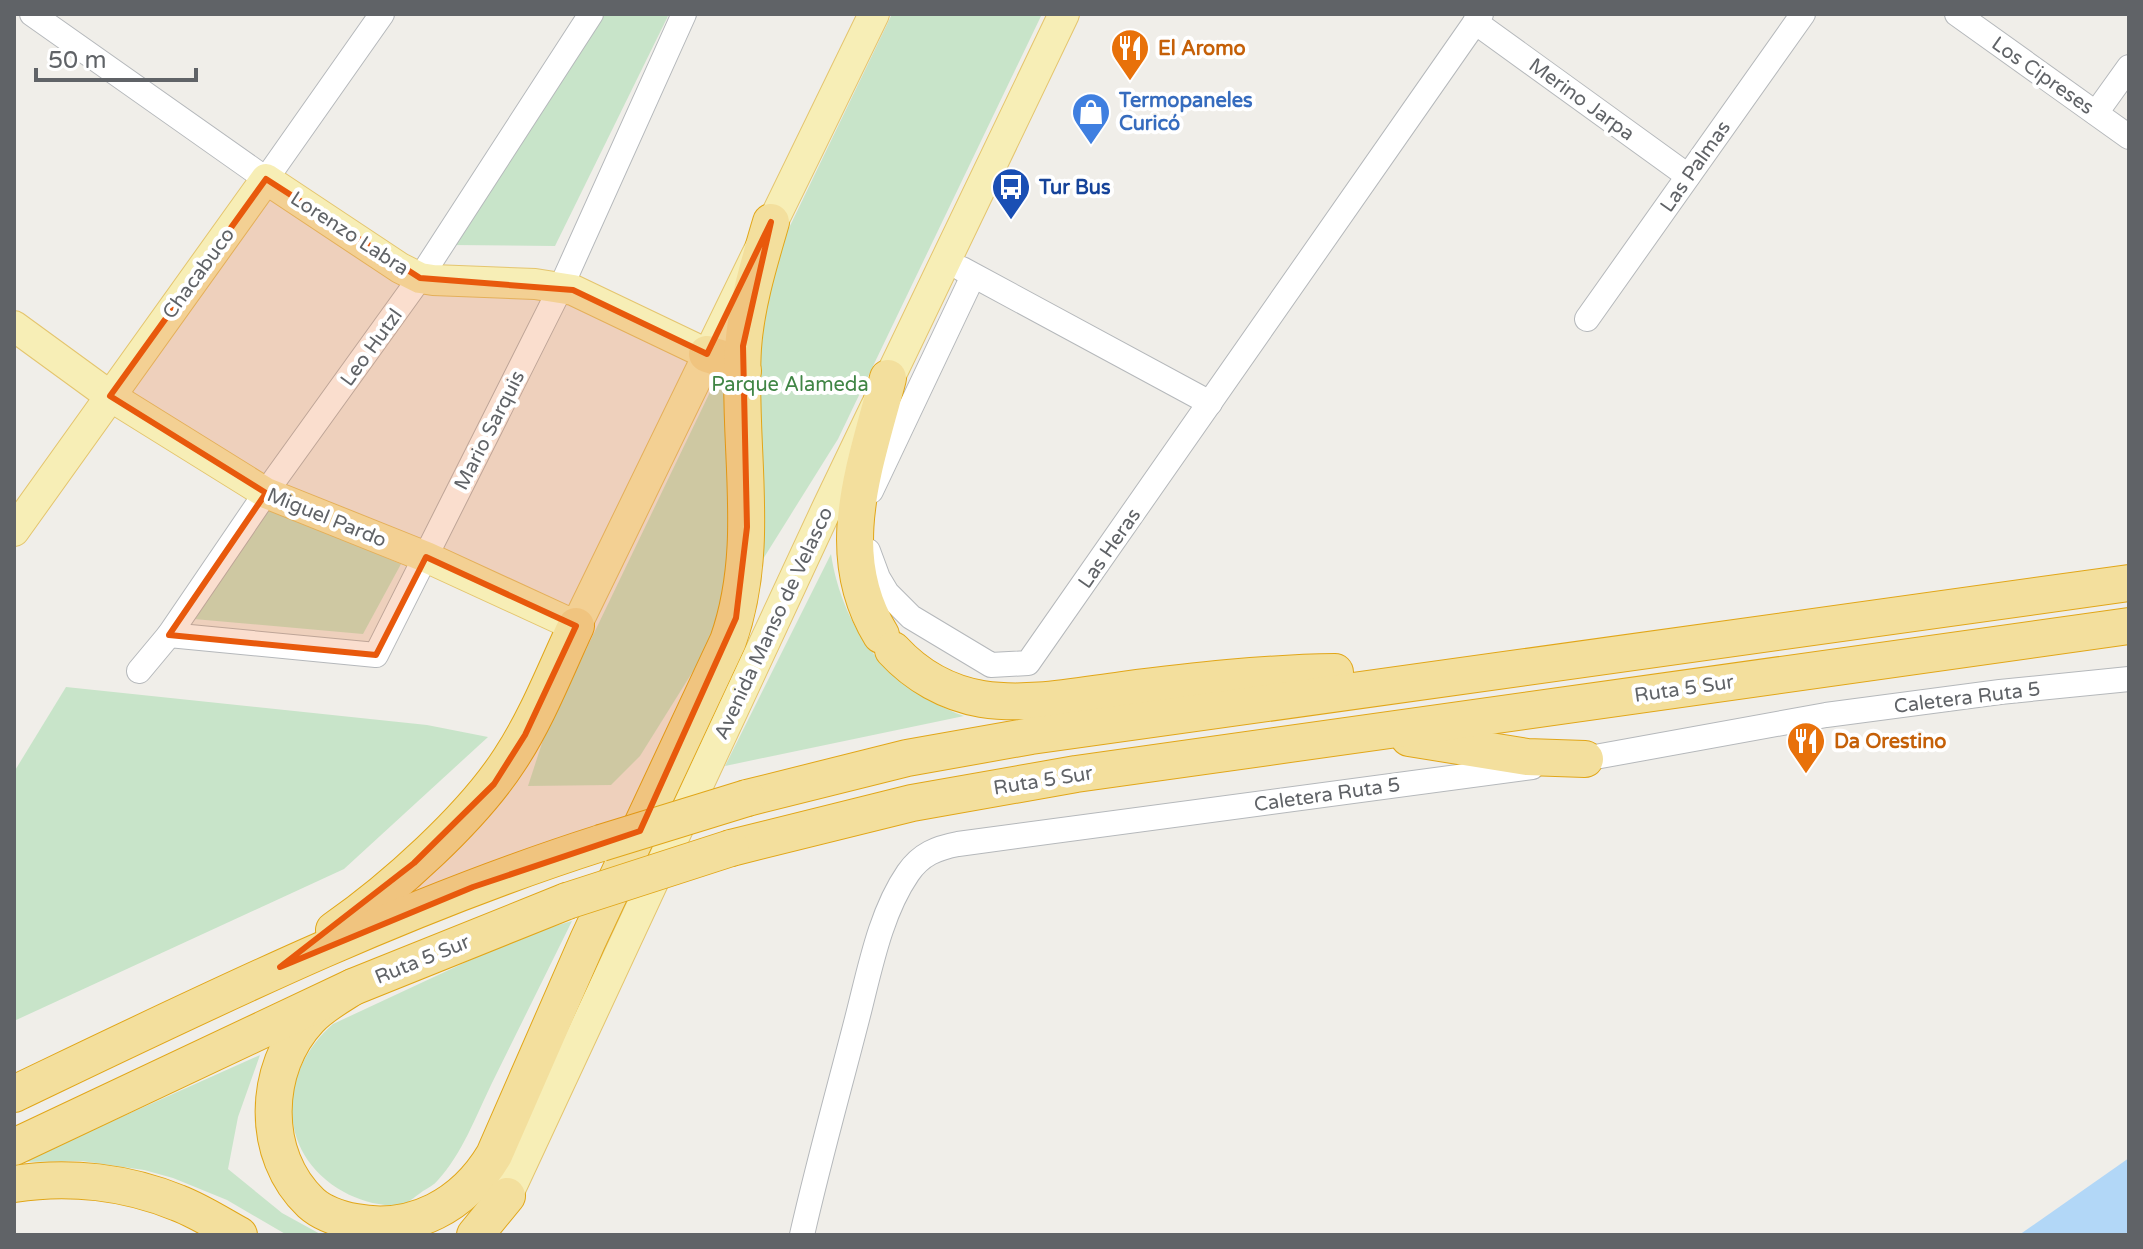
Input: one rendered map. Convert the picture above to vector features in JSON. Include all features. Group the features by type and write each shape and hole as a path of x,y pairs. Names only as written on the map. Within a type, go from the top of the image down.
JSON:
{"highway":[{"path":"353,987 321,1007 301,1028 286,1052 275,1087 277,1142 291,1176 312,1204 330,1214 367,1224 406,1222 442,1209 458,1199 472,1186 494,1155 588,940 728,641 740,598 747,527 743,371 747,313 771,222"},
{"path":"707,354 733,362 743,371"},
{"path":"888,378 860,490 854,547 859,587 887,643 920,675 945,687 972,697 1014,702 1245,675 1505,669"},
{"name":"Ruta 5 Sur","path":"14,1094 280,967 473,887 747,798 907,758 1017,738 2129,583"},
{"path":"280,967 342,925 405,872 494,784 525,735 576,626"},
{"name":"Ruta 5 Sur","path":"14,1147 353,987 567,901 807,827 982,790 2129,626"},
{"path":"1356,735 1411,739 1527,757 1585,759"},
{"path":"14,1184 80,1181 136,1189 180,1203 239,1235"},
{"path":"475,1235 507,1196"}],"main road":[{"path":"576,626 874,14"},
{"name":"Avenida Manso de Velasco","path":"507,1196 888,378 1064,14"},
{"name":"Lorenzo Labra","path":"266,179 400,268 420,278 561,287 588,296 707,354"},
{"name":"Chacabuco","path":"14,531 266,179"},
{"name":"Miguel Pardo","path":"14,326 110,396 266,493 426,557 576,626"}],"street":[{"name":"Lorenzo Labra","path":"32,14 266,179"},
{"name":"Chacabuco","path":"266,179 382,14"},
{"name":"Leo Hutzl","path":"139,671 169,635 420,278 591,14"},
{"name":"Mario Sarquis","path":"169,635 376,655 561,287 684,14"},
{"name":"Las Palmas","path":"1587,319 1803,14"},
{"name":"Los Cipreses","path":"1957,14 1982,21 2129,137"},
{"name":"Merino Jarpa","path":"1478,18 1688,176"},
{"name":"Las Heras","path":"973,276 871,491 866,509 866,546 882,586 911,617 991,665 1028,663 1478,18"},
{"path":"2096,113 2129,67"},
{"path":"946,258 973,276 1210,403"},
{"name":"Caletera Ruta 5","path":"802,1235 880,937 901,884 917,861 935,849 1585,759 1826,715 2129,679"},
{"name":"Avenida Manso de Velasco","path":"489,1235 507,1196"}],"highlighted area":[{"path":"266,179 420,278 573,290 707,354 771,222 743,346 747,527 736,618 640,831 473,887 280,967 414,863 494,784 525,735 576,626 426,557 376,655 169,635 266,493 110,396"}],"green space":[{"path":"605,14 669,14 555,246 452,245"},
{"name":"Parque Alameda","path":"892,14 1042,14 838,439 640,756 611,785 528,786 544,737"},
{"path":"268,508 401,564 363,634 194,619"},
{"path":"831,554 846,608 874,654 914,690 964,716 725,766"},
{"path":"66,687 427,725 488,737 344,869 14,1021 14,772"},
{"path":"572,921 468,1134 447,1170 436,1182 406,1203 388,1205 350,1195 321,1176 305,1156 296,1135 292,1112 294,1088 302,1065 315,1043 333,1024 524,935"},
{"path":"260,1055 238,1117 228,1169 282,1213 322,1235 287,1235 227,1200 144,1170 82,1161 21,1162"}],"water":[{"path":"2129,1158 2129,1235 2019,1235"}],"place":[{"name":"El Aromo","path":"1130,82"},
{"name":"Termopaneles Curicó","path":"1091,146"},
{"name":"Tur Bus","path":"1011,221"},
{"name":"Da Orestino","path":"1806,775"}]}
